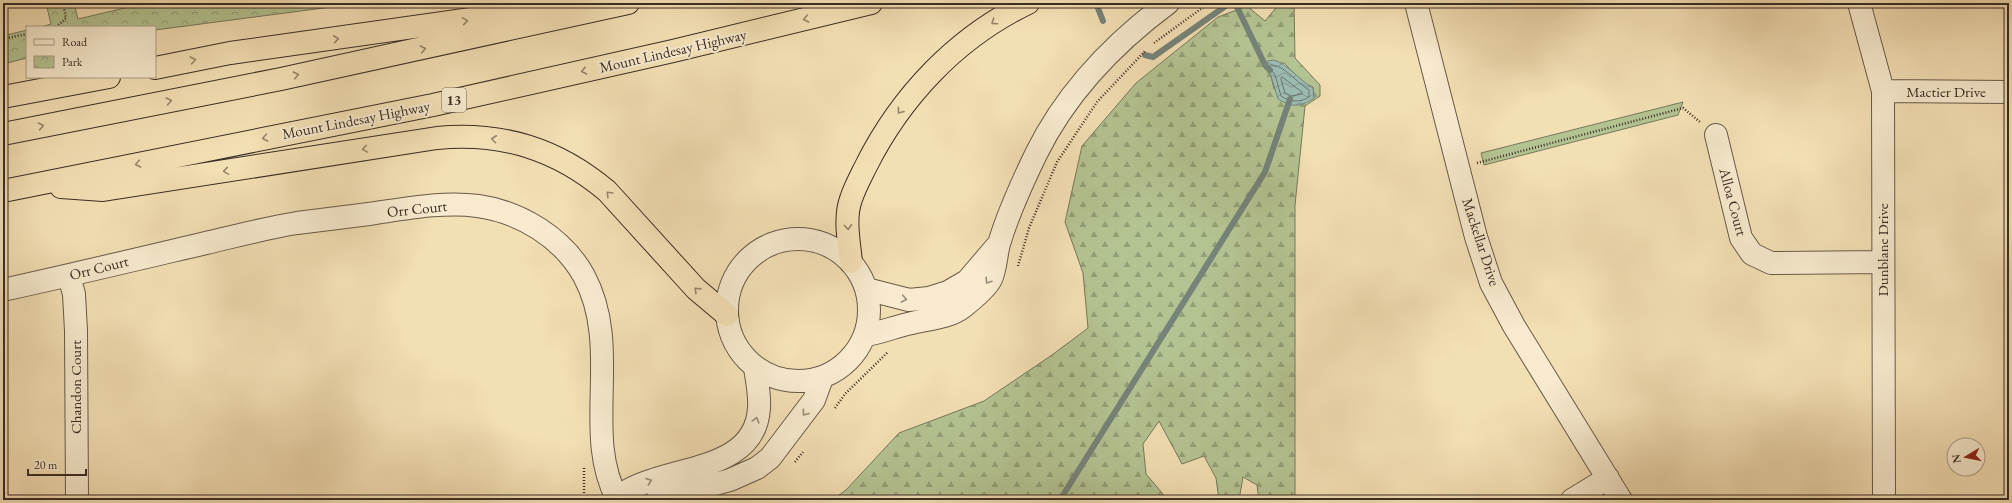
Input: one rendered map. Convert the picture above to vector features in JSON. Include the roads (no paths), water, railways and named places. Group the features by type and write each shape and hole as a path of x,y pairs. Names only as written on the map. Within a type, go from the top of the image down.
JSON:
{"highway":[{"path":"3,134 281,79 585,14 628,3"},
{"name":"Mount Lindesay Highway","path":"3,191 433,105 673,51 871,3"},
{"path":"851,262 848,216 850,199 877,144 892,121 927,77 953,53 1007,13 1028,3"},
{"path":"156,68 230,53 527,11 585,14"},
{"path":"3,96 103,78"},
{"path":"34,185 103,190 437,138 457,136 500,139 538,149 558,158 595,181 613,197 696,289 727,315"}],"street":[{"path":"865,336 881,333 910,323 943,316 962,308 991,279 999,244 1017,196 1037,153 1062,111 1087,76 1142,22 1168,3"},
{"name":"Mackellar Drive","path":"1416,3 1476,237 1492,283 1514,326 1621,500"},
{"name":"Dunblane Drive","path":"1859,3 1883,91 1884,500"},
{"name":"Mactier Drive","path":"1883,91 2009,92"},
{"name":"Alloa Court","path":"1716,135 1741,238 1752,254 1771,263 1883,262"},
{"name":"Orr Court","path":"3,290 296,224 419,207 477,206 501,211 524,219 548,235 568,254 584,275 594,298 601,321 603,351 603,444 605,466 610,486 616,499"},
{"path":"798,238 818,241 836,249 851,262 860,275 866,289 870,312 865,336 855,354 841,368 822,378 805,382 788,382 771,377 755,368 741,354 731,335 727,315 728,296 734,277 746,261 756,253 779,241 798,238"},
{"path":"866,289 909,300 929,298 948,292 967,281 999,244"},
{"name":"Chandon Court","path":"69,276 74,294 76,331 76,500"},
{"path":"616,499 639,485 707,464 736,452 748,439 755,426 759,409 755,368"},
{"path":"657,500 730,480 757,468 770,458 814,400 822,378"},
{"path":"1572,500 1608,478"}],"water":[{"path":"1274,60 1284,65 1313,88 1314,98 1300,105 1287,104 1278,99 1271,76 1264,67 1268,61"}],"waterway":[{"path":"1096,3 1103,21"},
{"path":"1145,55 1153,57 1227,5 1236,5 1265,65 1270,70"},
{"path":"1060,500 1265,172 1290,99"}]}
